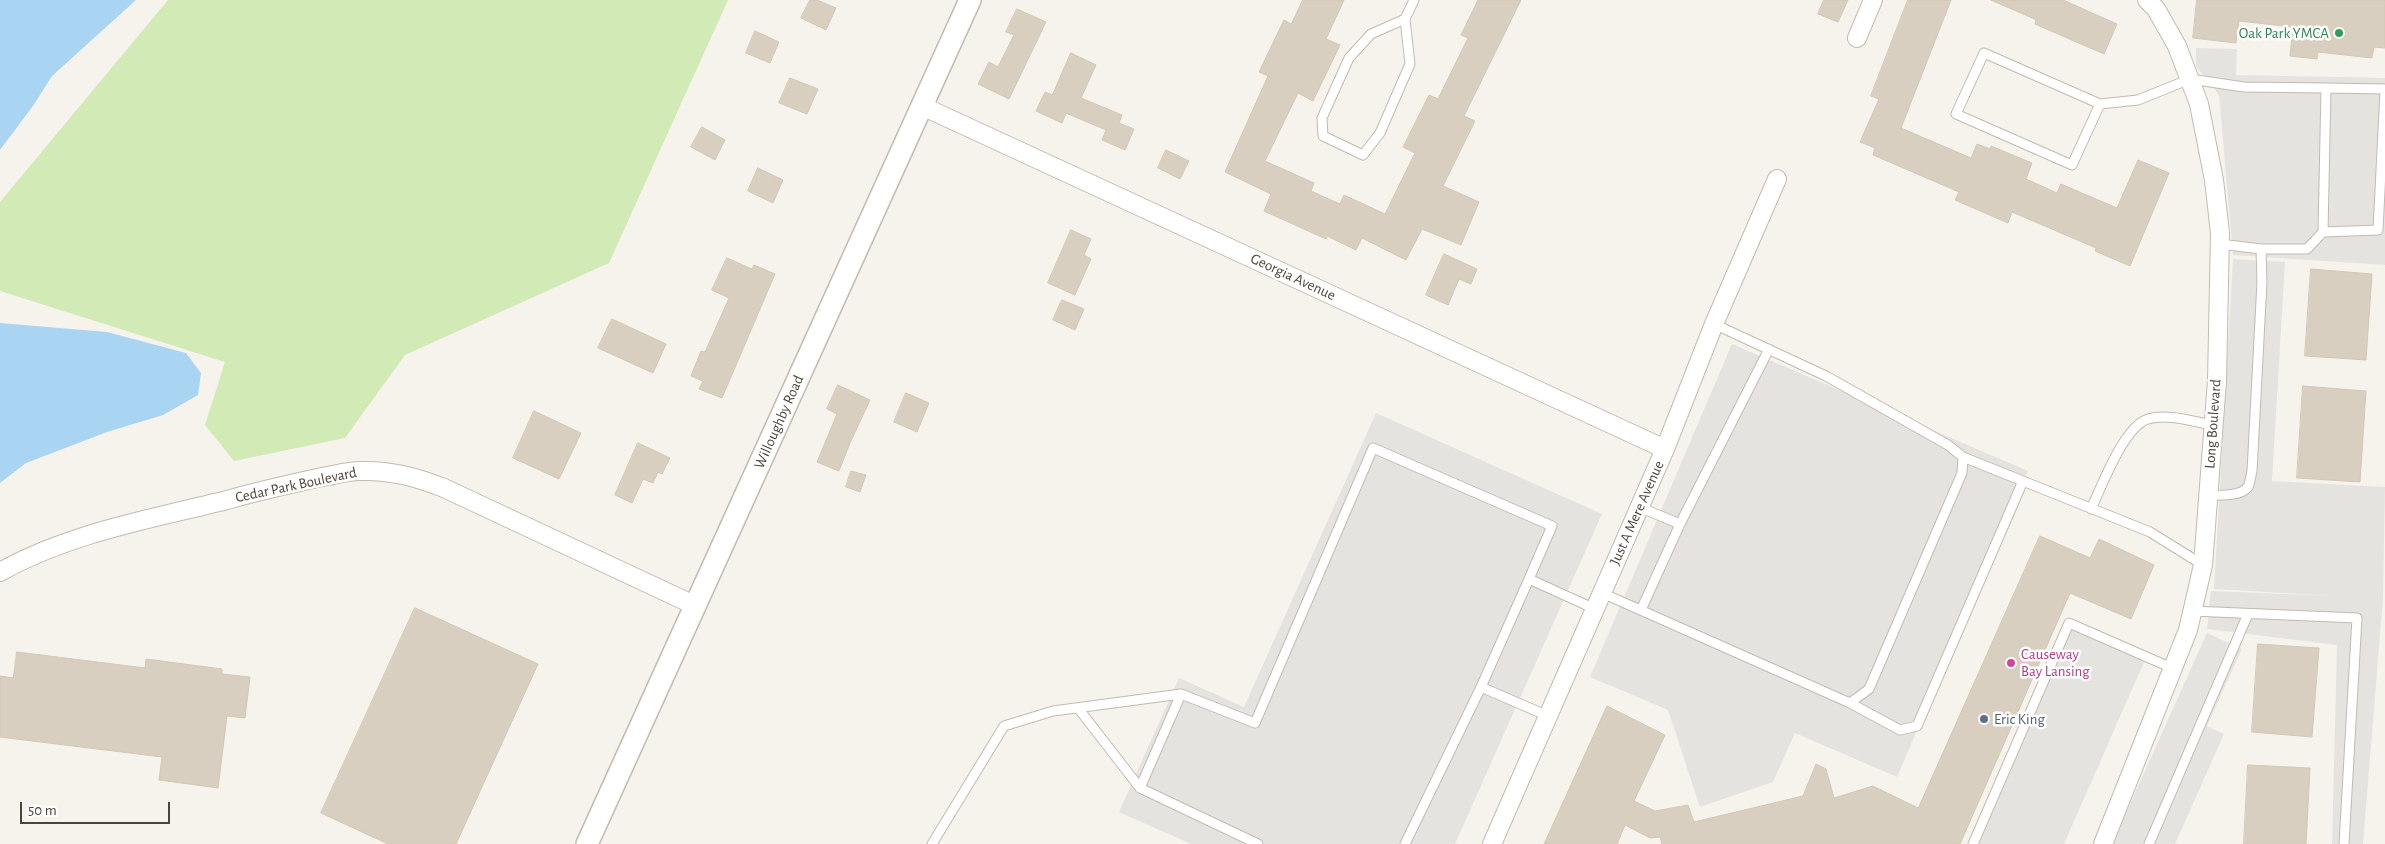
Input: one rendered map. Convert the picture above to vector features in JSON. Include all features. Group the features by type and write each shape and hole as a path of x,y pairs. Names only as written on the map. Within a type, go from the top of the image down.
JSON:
{"street":[{"name":"Willoughby Road","path":"587,844 970,0"},
{"path":"1857,38 1873,0"},
{"name":"Long Boulevard","path":"2103,844 2188,630 2203,565 2217,381 2220,244 2214,180 2200,104 2177,46 2156,9 2147,0"},
{"name":"Georgia Avenue","path":"922,106 1665,449"},
{"name":"Just A Mere Avenue","path":"1492,844 1665,449 1714,324 1776,180"},
{"name":"Cedar Park Boulevard","path":"0,572 23,559 66,542 144,521 284,485 357,471 383,471 413,476 444,488 696,606"}],"lane":[{"path":"1405,19 1371,34 1349,58 1322,118 1323,136 1363,155 1380,134 1410,64 1405,19 1414,0"},
{"path":"2100,104 2072,165 1956,114 1984,53 2100,104 2138,100 2190,79 2244,87 2385,90 2378,230 2323,232"},
{"path":"2220,244 2261,250 2307,249 2323,232 2326,88"},
{"path":"2208,495 2242,492 2248,486 2252,471 2262,282 2261,250"},
{"path":"1714,324 1826,376 1948,445 1963,457 2150,532 2203,565"},
{"path":"1640,610 1680,524 1769,349"},
{"path":"2091,508 2126,437 2147,419 2172,418 2213,425"},
{"path":"932,844 1004,726 1053,711 1181,694 1255,723 1372,448 1552,526 1481,687 1405,844"},
{"path":"1850,703 1869,689 1962,473 1963,457"},
{"path":"1529,579 1598,601 1640,610 1850,703 1900,730 1917,726 2023,481"},
{"path":"1639,507 1680,524"},
{"path":"2192,611 2357,618 2344,844"},
{"path":"2149,844 2248,614"},
{"path":"1973,844 2069,623 2172,668"},
{"path":"1481,687 1548,716"},
{"path":"1140,788 1181,694"},
{"path":"1078,708 1140,788 1258,844"}],"green space":[{"path":"168,0 728,0 609,263 405,355 345,438 234,461 205,425 225,362 0,291 0,202"}],"shaded area":[{"path":"2196,48 2237,49 2236,75 2385,78 2385,265 2233,255 2219,95 2196,66"},
{"path":"2233,259 2285,262 2272,481 2385,487 2383,598 2363,844 2332,844 2337,645 2207,629 2211,591 2334,596 2214,589"},
{"path":"1732,344 2028,471 1897,777 1795,733 1773,782 1700,807 1668,710 1590,677"},
{"path":"1376,413 1602,514 1455,844 1191,844 1119,812 1179,678 1244,707"},
{"path":"2069,618 2148,653 2064,844 1968,844"},
{"path":"2207,633 2242,649 2207,726 2224,734 2175,844 2112,844"}],"water":[{"path":"0,0 136,0 52,76 33,106 0,150"},
{"path":"0,323 107,332 186,353 201,373 198,395 163,415 107,432 26,463 0,483"}],"building":[{"path":"810,0 817,0 836,8 826,30 801,18"},
{"path":"1303,0 1344,0 1326,39 1340,45 1313,101 1298,93 1265,161 1314,183 1311,191 1340,204 1344,195 1385,214 1415,153 1403,147 1429,95 1438,99 1468,38 1461,35 1478,0 1521,0 1464,116 1475,121 1443,186 1479,202 1461,245 1422,229 1406,260 1362,238 1356,250 1327,236 1326,239 1264,211 1271,194 1225,172 1268,76 1259,72 1284,20 1291,24"},
{"path":"1824,0 1848,0 1838,22 1818,14"},
{"path":"1908,0 1951,0 1901,128 1971,158 1977,144 1990,149 1991,146 2032,163 2026,179 2057,193 2061,184 2117,208 2138,160 2169,173 2130,266 2095,251 2096,248 2012,212 2008,223 1955,200 1959,192 1873,155 1875,148 1860,142 1879,99 1871,96"},
{"path":"1991,0 2063,0 2117,24 2104,54 2035,24 2036,20"},
{"name":"Oak Park YMCA","path":"2197,0 2385,0 2385,48 2374,47 2372,58 2318,52 2317,59 2290,56 2293,27 2239,21 2236,43 2193,38"},
{"path":"1017,9 1046,22 1009,99 978,84 989,62 998,67 1014,35 1006,32"},
{"path":"755,31 779,42 770,63 746,53"},
{"path":"1071,53 1096,65 1081,98 1122,115 1119,123 1134,129 1125,150 1102,140 1106,130 1066,113 1062,123 1036,111 1045,92 1052,95"},
{"path":"790,78 818,89 807,114 779,103"},
{"path":"702,127 725,140 715,160 691,147"},
{"path":"1166,150 1189,161 1180,179 1158,168"},
{"path":"758,168 783,180 773,203 748,191"},
{"path":"1071,230 1091,239 1084,255 1091,259 1075,295 1048,283"},
{"path":"1444,254 1477,269 1471,284 1459,279 1448,305 1426,295"},
{"path":"727,258 752,269 754,265 775,274 722,398 699,389 703,381 691,376 701,351 705,352 729,298 712,290"},
{"path":"2311,269 2372,274 2366,360 2305,356"},
{"path":"1062,300 1084,309 1075,330 1053,320"},
{"path":"612,319 666,344 653,373 598,348"},
{"path":"838,385 870,400 839,471 817,462 837,414 827,409"},
{"path":"2303,386 2366,391 2360,482 2297,478"},
{"path":"906,393 929,403 917,432 894,422"},
{"path":"534,411 581,433 559,479 513,458"},
{"path":"638,443 670,458 662,474 658,472 653,483 643,479 632,503 615,495"},
{"path":"851,471 866,475 860,492 846,487"},
{"name":"Causeway Bay Lansing","path":"2040,536 2090,558 2099,539 2154,565 2131,619 2070,593 1960,844 1662,844 1660,837 1650,838 1625,825 1617,844 1544,844 1607,706 1665,735 1634,801 1655,811 1688,805 1694,822 1803,796 1816,764 1826,769 1834,798 1873,786 1918,808"},
{"path":"415,608 538,664 456,844 388,844 321,813"},
{"path":"2258,644 2319,648 2312,737 2252,732"},
{"path":"17,652 145,668 146,659 222,669 222,674 250,677 245,718 227,716 218,788 159,780 162,757 0,737 0,676 13,678"},
{"path":"2248,765 2310,768 2306,844 2244,844"}],"place":[{"name":"Oak Park YMCA","path":"2339,33"},
{"name":"Causeway Bay Lansing","path":"2011,663"},
{"name":"Eric King","path":"1984,719"}]}
